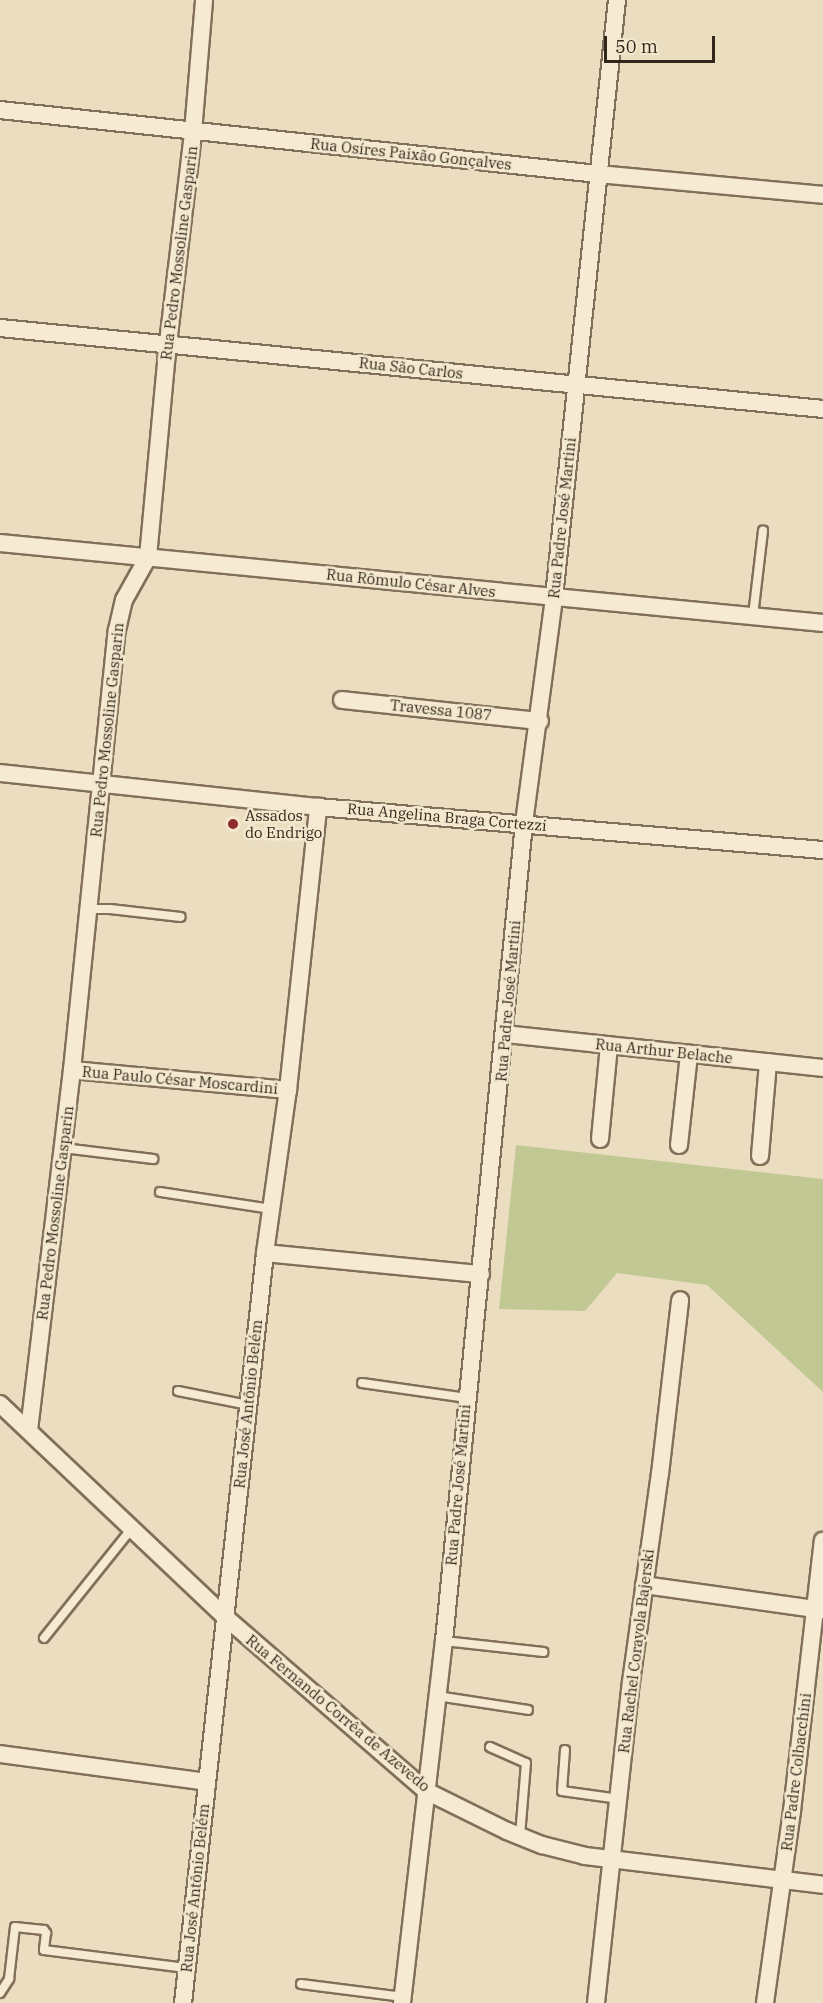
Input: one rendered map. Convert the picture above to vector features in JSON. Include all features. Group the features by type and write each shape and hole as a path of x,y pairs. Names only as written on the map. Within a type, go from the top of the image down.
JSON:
{"street":[{"name":"Rua Pedro Mossoline Gasparin","path":"29,1430 72,1070 117,630 124,600 148,557 168,344 193,132 204,0"},
{"name":"Rua Padre José Martini","path":"403,2000 444,1641 524,824 540,721 554,597 617,0"},
{"name":"Rua Osíres Paixão Gonçalves","path":"0,110 598,174 823,195"},
{"name":"Rua São Carlos","path":"0,328 823,409"},
{"name":"Rua Rômulo César Alves","path":"0,543 823,623"},
{"name":"Travessa 1087","path":"342,700 540,721"},
{"name":"Rua Angelina Braga Cortezzi","path":"0,773 318,807 823,850"},
{"name":"Rua José Antônio Belém","path":"183,2003 224,1616 265,1253 288,1090 318,807"},
{"name":"Rua Arthur Belache","path":"505,1034 823,1068"},
{"path":"600,1138 609,1045"},
{"path":"679,1145 689,1054"},
{"path":"760,1156 768,1062"},
{"name":"Rua Paulo César Moscardini","path":"72,1070 288,1090"},
{"path":"265,1253 481,1274"},
{"name":"Rua Rachel Corayola Bajerski","path":"596,2003 644,1586 680,1300"},
{"name":"Rua Fernando Corrêa de Azevedo","path":"0,1404 224,1616 426,1791 520,1836 563,1851 612,1861 823,1885"},
{"name":"Rua Padre Colbacchini","path":"765,2003 819,1610 823,1541"},
{"path":"644,1586 819,1610"},
{"path":"0,1754 206,1782"}],"lane":[{"path":"753,616 763,531"},
{"path":"88,909 110,909 181,918"},
{"path":"63,1148 153,1159"},
{"path":"160,1192 271,1209"},
{"path":"362,1383 466,1398"},
{"path":"178,1391 248,1405"},
{"path":"44,1638 132,1528"},
{"path":"444,1641 543,1652"},
{"path":"437,1696 528,1710"},
{"path":"490,1747 526,1763 520,1836"},
{"path":"565,1749 562,1791 619,1799"},
{"path":"0,1993 9,1979 15,1927 44,1930 46,1933 44,1950 186,1968"},
{"path":"301,1983 403,2000"}],"green space":[{"path":"516,1145 823,1179 823,1392 707,1285 617,1273 585,1311 499,1309"}],"place":[{"name":"Assados do Endrigo","path":"233,824"}]}
